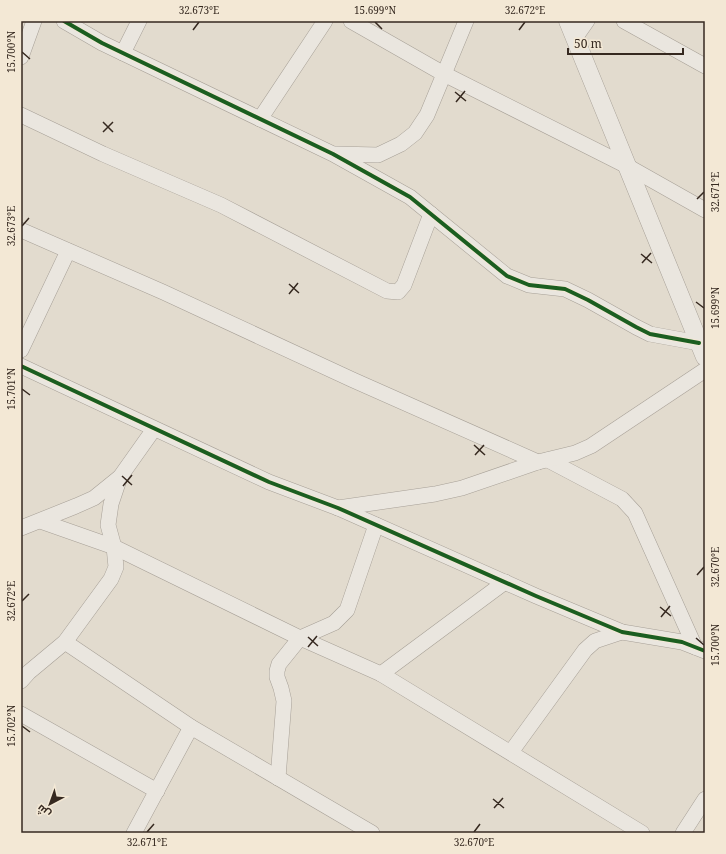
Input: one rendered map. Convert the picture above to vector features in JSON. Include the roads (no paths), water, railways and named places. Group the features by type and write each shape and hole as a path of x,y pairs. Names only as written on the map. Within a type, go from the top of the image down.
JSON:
{"street":[{"path":"21,56 34,21"},
{"path":"64,21 102,43 333,154 410,197 507,276 529,285 565,289 650,334 702,350"},
{"path":"123,53 139,21"},
{"path":"260,119 325,21"},
{"path":"351,21 444,74 627,166 705,210"},
{"path":"333,154 378,155 401,144 415,133 427,115 466,21"},
{"path":"568,21 702,350"},
{"path":"575,38 587,21"},
{"path":"624,21 705,66"},
{"path":"21,115 103,154 221,205 387,291 398,292 404,285 431,214"},
{"path":"21,230 163,292 353,380 543,461 622,499 635,513 700,649"},
{"path":"21,350 68,251"},
{"path":"21,366 269,482 338,508 622,632 682,642 700,649"},
{"path":"338,508 435,494 462,488 543,461 575,453 591,446 705,370"},
{"path":"21,528 94,498 120,477 154,429"},
{"path":"21,681 29,672 65,642 111,579 116,566 114,547 108,525 111,504 120,477"},
{"path":"40,521 114,547 300,638 381,674 642,833"},
{"path":"278,778 284,701 277,677 279,664 300,638 334,623 347,610 376,525"},
{"path":"381,674 505,582"},
{"path":"511,752 585,650 595,641 622,632"},
{"path":"65,642 191,728 278,778 350,826 372,833"},
{"path":"21,714 157,791"},
{"path":"134,833 191,728"},
{"path":"683,833 705,799"}]}
